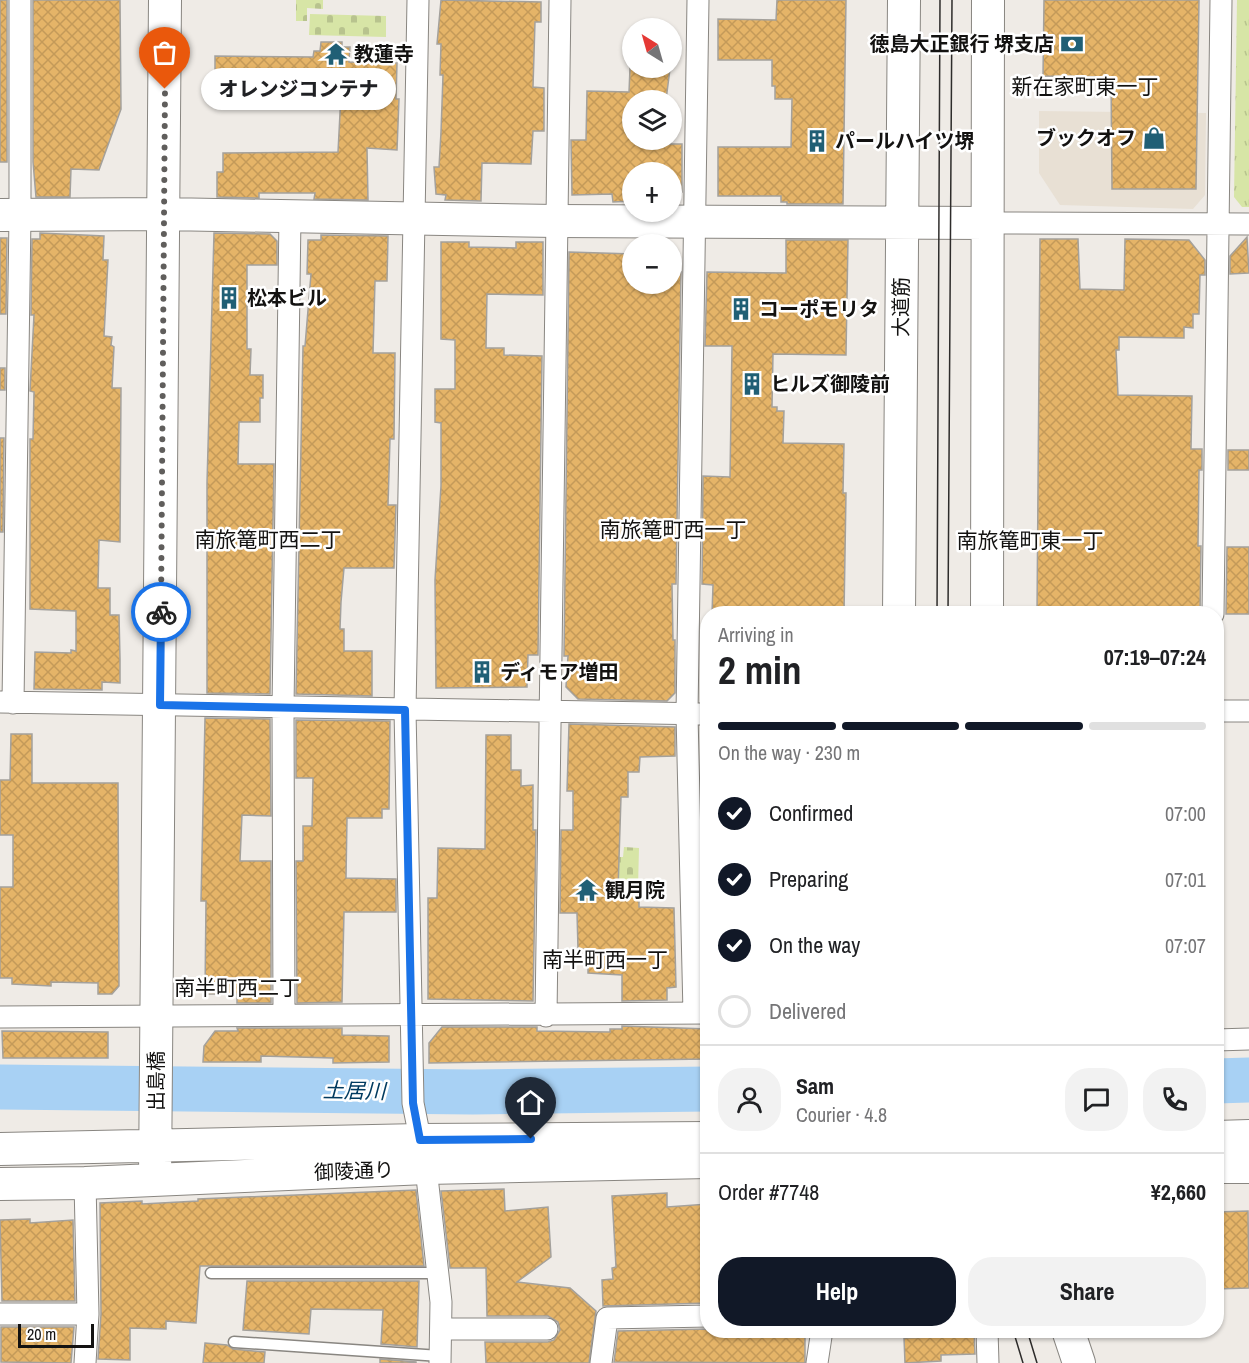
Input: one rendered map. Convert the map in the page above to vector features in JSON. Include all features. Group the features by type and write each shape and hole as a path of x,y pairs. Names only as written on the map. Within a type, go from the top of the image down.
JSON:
{"street":[{"path":"20,0 10,215 6,703 700,714"},
{"name":"出島橋","path":"155,1179 165,214 165,0"},
{"path":"418,0 416,217 405,710 413,1103 423,1154 438,1273 440,1359"},
{"path":"546,1016 560,0"},
{"path":"698,0 687,714 700,992"},
{"name":"大道筋","path":"899,606 904,0"},
{"path":"987,606 988,0"},
{"path":"1213,606 1220,223 1221,0"},
{"path":"10,215 165,214 556,221 1249,224"},
{"path":"284,1015 284,708 290,217"},
{"path":"1224,711 1249,711"},
{"path":"0,1017 411,1014 546,1016 700,1013"},
{"path":"1224,1040 1249,1039"},
{"path":"1224,1137 1249,1136"},
{"name":"御陵通り","path":"0,1184 155,1179 423,1154 700,1138"},
{"name":"御陵通り","path":"0,1149 156,1146 700,1162"},
{"path":"1224,1167 1249,1167"},
{"path":"85,1183 88,1314 85,1363"},
{"path":"0,1314 88,1314"},
{"path":"601,1363 607,1318 700,1316"},
{"path":"441,1329 547,1329"},
{"path":"817,1363 821,1338"},
{"path":"987,1338 988,1363"},
{"path":"1071,1338 1079,1363"}],"lane":[{"path":"211,1273 438,1273"},
{"path":"234,1342 440,1359"}],"shaded area":[{"path":"1039,111 1206,113 1205,195 1193,209 1060,205 1039,173"}],"green space":[{"path":"296,0 323,0 323,9 307,8 307,21 296,21"},
{"path":"1237,0 1249,0 1249,207 1242,207 1234,197"},
{"path":"310,14 386,16 386,37 309,35"},
{"path":"624,847 639,848 638,888 621,888 620,903 610,857 623,857"}],"building":[{"path":"0,0 7,0 7,162 0,162"},
{"path":"33,0 120,0 121,109 99,170 71,169 70,197 36,197 33,162"},
{"path":"441,0 541,2 541,22 535,22 533,87 544,88 544,131 533,131 531,164 482,163 481,201 445,200 446,195 436,194 434,167 439,167 443,75 440,75 441,44 437,44"},
{"path":"777,0 846,0 843,204 787,204 787,202 781,202 781,196 718,196 718,147 791,147 792,99 775,99 775,86 772,86 772,60 718,60 718,19 776,20"},
{"path":"1044,0 1199,0 1196,189 1112,189 1111,77 1043,76"},
{"path":"321,42 342,42 342,47 350,47 349,62 397,63 396,99 399,99 397,150 367,148 368,200 314,199 315,193 259,193 259,198 217,197 217,172 223,172 223,153 338,152 341,94 215,93 215,56 313,57 314,51 320,51"},
{"path":"630,78 669,78 667,90 629,90"},
{"path":"587,91 622,92 622,150 682,150 682,162 622,162 622,202 613,202 612,194 572,195 571,140 586,140"},
{"path":"40,233 104,236 103,260 108,260 104,336 112,337 111,345 114,347 112,388 121,388 120,542 99,540 98,588 110,588 110,615 119,615 120,683 102,682 102,690 34,689 35,652 71,653 71,650 76,651 76,611 30,609 30,439 33,439 34,392 30,391 34,315 31,315 32,239 40,239"},
{"path":"214,233 270,234 277,241 277,265 247,265 247,349 251,349 250,375 263,375 263,398 260,398 260,422 239,422 238,464 274,464 270,694 207,693 207,483"},
{"path":"321,235 388,236 387,281 375,281 373,353 395,353 394,439 390,439 388,505 396,505 394,568 344,568 340,629 344,629 344,651 372,651 372,696 296,694 303,346 305,346 311,274 307,274 308,240 321,240"},
{"path":"1247,237 1249,273 1230,274 1230,256"},
{"path":"0,238 7,238 6,314 0,314"},
{"path":"1040,239 1078,239 1080,289 1124,290 1125,239 1189,240 1205,260 1205,275 1200,275 1199,314 1193,314 1193,328 1184,327 1184,338 1119,337 1119,350 1116,350 1118,395 1192,396 1191,449 1202,449 1202,470 1199,470 1198,546 1201,546 1200,606 1037,606"},
{"path":"786,240 848,240 846,355 773,354 772,407 777,407 777,411 784,411 783,443 844,444 843,493 846,493 844,606 712,606 713,585 702,584 703,476 730,477 732,346 705,346 707,272 786,273"},
{"path":"441,242 469,242 469,247 516,248 516,242 543,242 543,295 487,294 486,348 504,348 504,355 542,356 538,655 528,655 527,687 436,688 435,580 441,486 441,423 435,422 435,389 455,389 455,340 441,339"},
{"path":"569,252 622,254 622,294 681,294 676,584 672,584 675,693 667,701 578,699 566,687 568,656 564,656"},
{"path":"0,368 5,368 5,390 0,390"},
{"path":"0,438 4,438 3,532 0,532"},
{"path":"1228,450 1249,450 1249,470 1228,470"},
{"path":"1227,547 1249,547 1249,614 1226,614"},
{"path":"205,718 270,719 271,816 242,815 240,861 271,861 271,1003 237,1003 237,994 205,994 206,901 201,901"},
{"path":"296,720 390,721 389,809 382,809 382,818 347,818 346,878 396,879 396,912 344,912 342,1002 297,1003 296,861 303,861 303,826 312,826 313,778 296,778"},
{"path":"569,724 675,727 675,756 640,757 639,772 628,772 628,797 621,797 618,890 639,890 639,907 674,908 676,987 667,988 667,1000 622,1001 622,975 588,973 588,949 578,949 577,913 560,913 561,830 573,830 573,791 567,791"},
{"path":"11,734 32,734 32,783 118,783 119,986 112,994 98,994 98,983 51,982 51,986 12,984 12,978 0,978 0,887 13,887 13,835 0,835 0,780 10,780"},
{"path":"486,735 511,735 511,770 521,770 521,786 533,785 533,830 536,830 533,1001 428,999 428,898 437,898 438,848 485,849"},
{"path":"622,1026 700,1029 700,1059 429,1063 429,1043 442,1027 537,1027 537,1031 610,1032 610,1029 622,1029"},
{"path":"237,1028 342,1028 342,1035 389,1036 389,1062 333,1063 333,1058 261,1056 261,1062 203,1062 204,1046 215,1031 238,1031"},
{"path":"2,1031 108,1032 108,1058 3,1058"},
{"path":"504,1189 505,1211 548,1207 551,1257 517,1282 570,1288 596,1311 589,1363 486,1363 485,1342 548,1342 554,1340 560,1330 558,1322 548,1316 487,1316 486,1268 450,1268 441,1191"},
{"path":"416,1190 424,1266 200,1266 196,1323 166,1321 166,1329 130,1328 130,1360 98,1359 101,1314 100,1203 142,1201 142,1204 198,1201 198,1199"},
{"path":"667,1193 667,1207 700,1205 700,1303 603,1306 602,1280 613,1279 612,1268 616,1267 612,1196"},
{"path":"1248,1211 1249,1288 1224,1289 1224,1212"},
{"path":"30,1219 30,1223 73,1220 75,1301 2,1301 0,1220"},
{"path":"247,1281 419,1281 417,1347 381,1344 383,1310 311,1309 309,1334 243,1330"},
{"path":"1,1327 74,1327 71,1363 1,1362"},
{"path":"700,1329 700,1338 805,1338 805,1363 614,1362 618,1331"},
{"path":"904,1338 974,1338 975,1354 941,1355 941,1361 905,1363"},
{"path":"205,1343 265,1352 264,1363 203,1363"},
{"path":"380,1359 416,1362 416,1363 380,1363"}],"waterway":[{"name":"土居川","path":"1224,1081 1249,1080"},
{"name":"土居川","path":"0,1087 473,1092 700,1089"}],"tram line":[{"path":"937,606 940,0"},
{"path":"948,606 952,0"},
{"path":"1015,1338 1023,1363"},
{"path":"1029,1338 1037,1363"}],"way so far":[{"path":"161,612 165,89"}],"place":[{"name":"徳島大正銀行 堺支店","path":"1072,44"},
{"name":"教蓮寺","path":"336,54"},
{"name":"オレンジコンテナ","path":"165,89"},
{"name":"ブックオフ","path":"1154,138"},
{"name":"パールハイツ堺","path":"817,141"},
{"name":"松本ビル","path":"229,298"},
{"name":"コーポモリタ","path":"741,309"},
{"name":"ヒルズ御陵前","path":"752,384"},
{"name":"ディモア増田","path":"482,672"},
{"name":"観月院","path":"587,890"}],"district":[{"name":"新在家町東一丁","path":"1085,87"},
{"name":"南旅篭町西一丁","path":"673,530"},
{"name":"南旅篭町西二丁","path":"268,540"},
{"name":"南旅篭町東一丁","path":"1030,541"},
{"name":"南半町西一丁","path":"605,960"},
{"name":"南半町西二丁","path":"237,988"}],"route":[{"path":"161,612 160,705 405,710 413,1103 420,1140 531,1139"}]}
